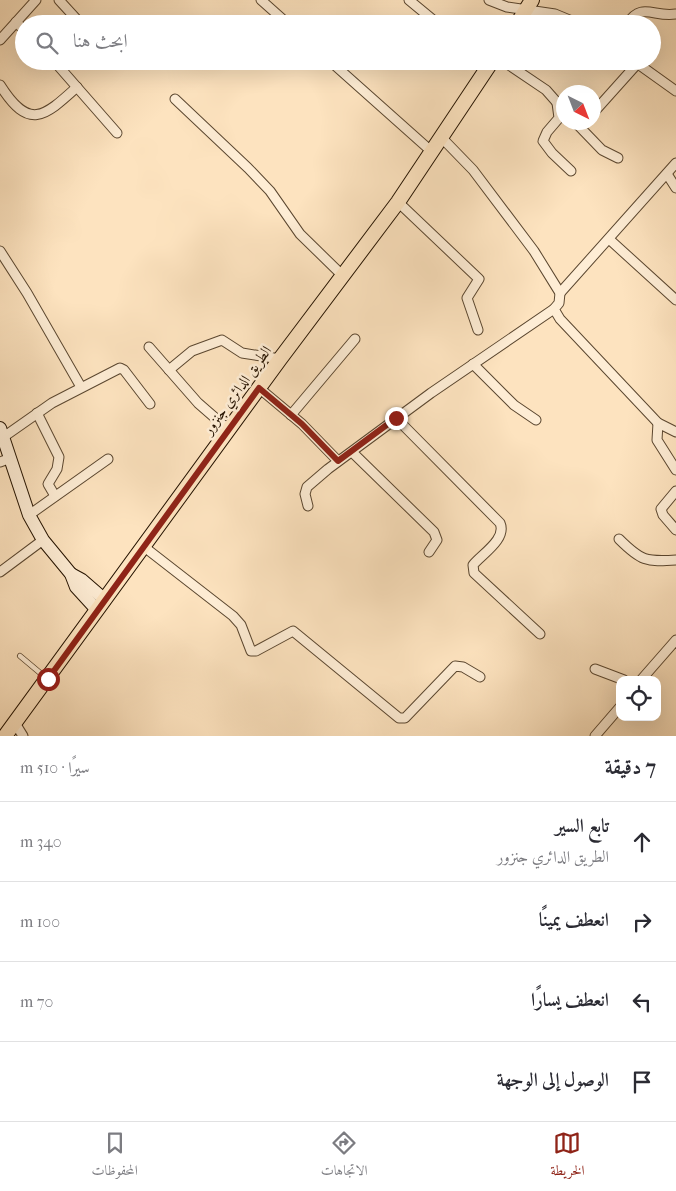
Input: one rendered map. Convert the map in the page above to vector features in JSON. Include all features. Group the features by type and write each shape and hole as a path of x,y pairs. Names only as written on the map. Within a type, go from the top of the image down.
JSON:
{"main road":[{"name":"الطريق الدائري جنزور","path":"10,732 143,546 398,202 431,151 488,70"}],"street":[{"path":"22,15 36,0"},
{"path":"59,0 73,15"},
{"path":"261,0 278,15"},
{"path":"409,0 427,15"},
{"path":"489,0 507,7 529,5 554,15"},
{"path":"633,15 638,11 664,15 676,14"},
{"path":"0,40 15,23"},
{"path":"62,70 117,133"},
{"path":"340,70 431,151"},
{"path":"511,70 538,83 556,100"},
{"path":"601,104 629,70"},
{"path":"645,70 676,91"},
{"path":"0,85 20,111 34,115 49,111 78,87"},
{"path":"175,99 270,191 300,234 343,276"},
{"path":"556,121 546,132 543,141 571,172"},
{"path":"583,130 602,150 618,158"},
{"path":"308,506 305,494 307,487 338,461 396,418 560,304 560,294 526,239 487,187 442,137"},
{"path":"560,294 676,163"},
{"path":"667,174 676,188"},
{"path":"398,202 479,278 468,298 478,330"},
{"path":"609,239 676,300"},
{"path":"0,252 27,293 81,387"},
{"path":"554,309 583,345 658,423 676,432"},
{"path":"291,415 355,339"},
{"path":"169,370 192,351 222,340 242,353 280,359"},
{"path":"149,347 198,403 229,430"},
{"path":"473,364 514,405 536,420"},
{"path":"101,605 76,587 71,574 43,540 4,461 1,433 81,387 122,368 150,404"},
{"path":"259,388 291,415 338,461"},
{"path":"37,413 59,457 57,469 48,484 55,496"},
{"path":"396,418 500,523 501,536 472,569 477,577 540,634"},
{"path":"658,423 657,440 676,470"},
{"path":"352,452 434,532 437,540 429,552"},
{"path":"29,515 108,459"},
{"path":"676,491 661,509 663,515 676,530"},
{"path":"0,572 43,540"},
{"path":"619,540 646,561 676,560"},
{"path":"143,546 234,616 241,624 251,650 256,650 293,630 399,718 405,718 417,707 455,666 463,667 480,677"},
{"path":"644,676 676,640"},
{"path":"595,669 616,677"},
{"path":"595,736 616,712"},
{"path":"10,732 23,736"}],"lane":[{"path":"20,656 48,679"}],"route":[{"path":"48,679 259,388 302,424 338,461 396,418"}]}
